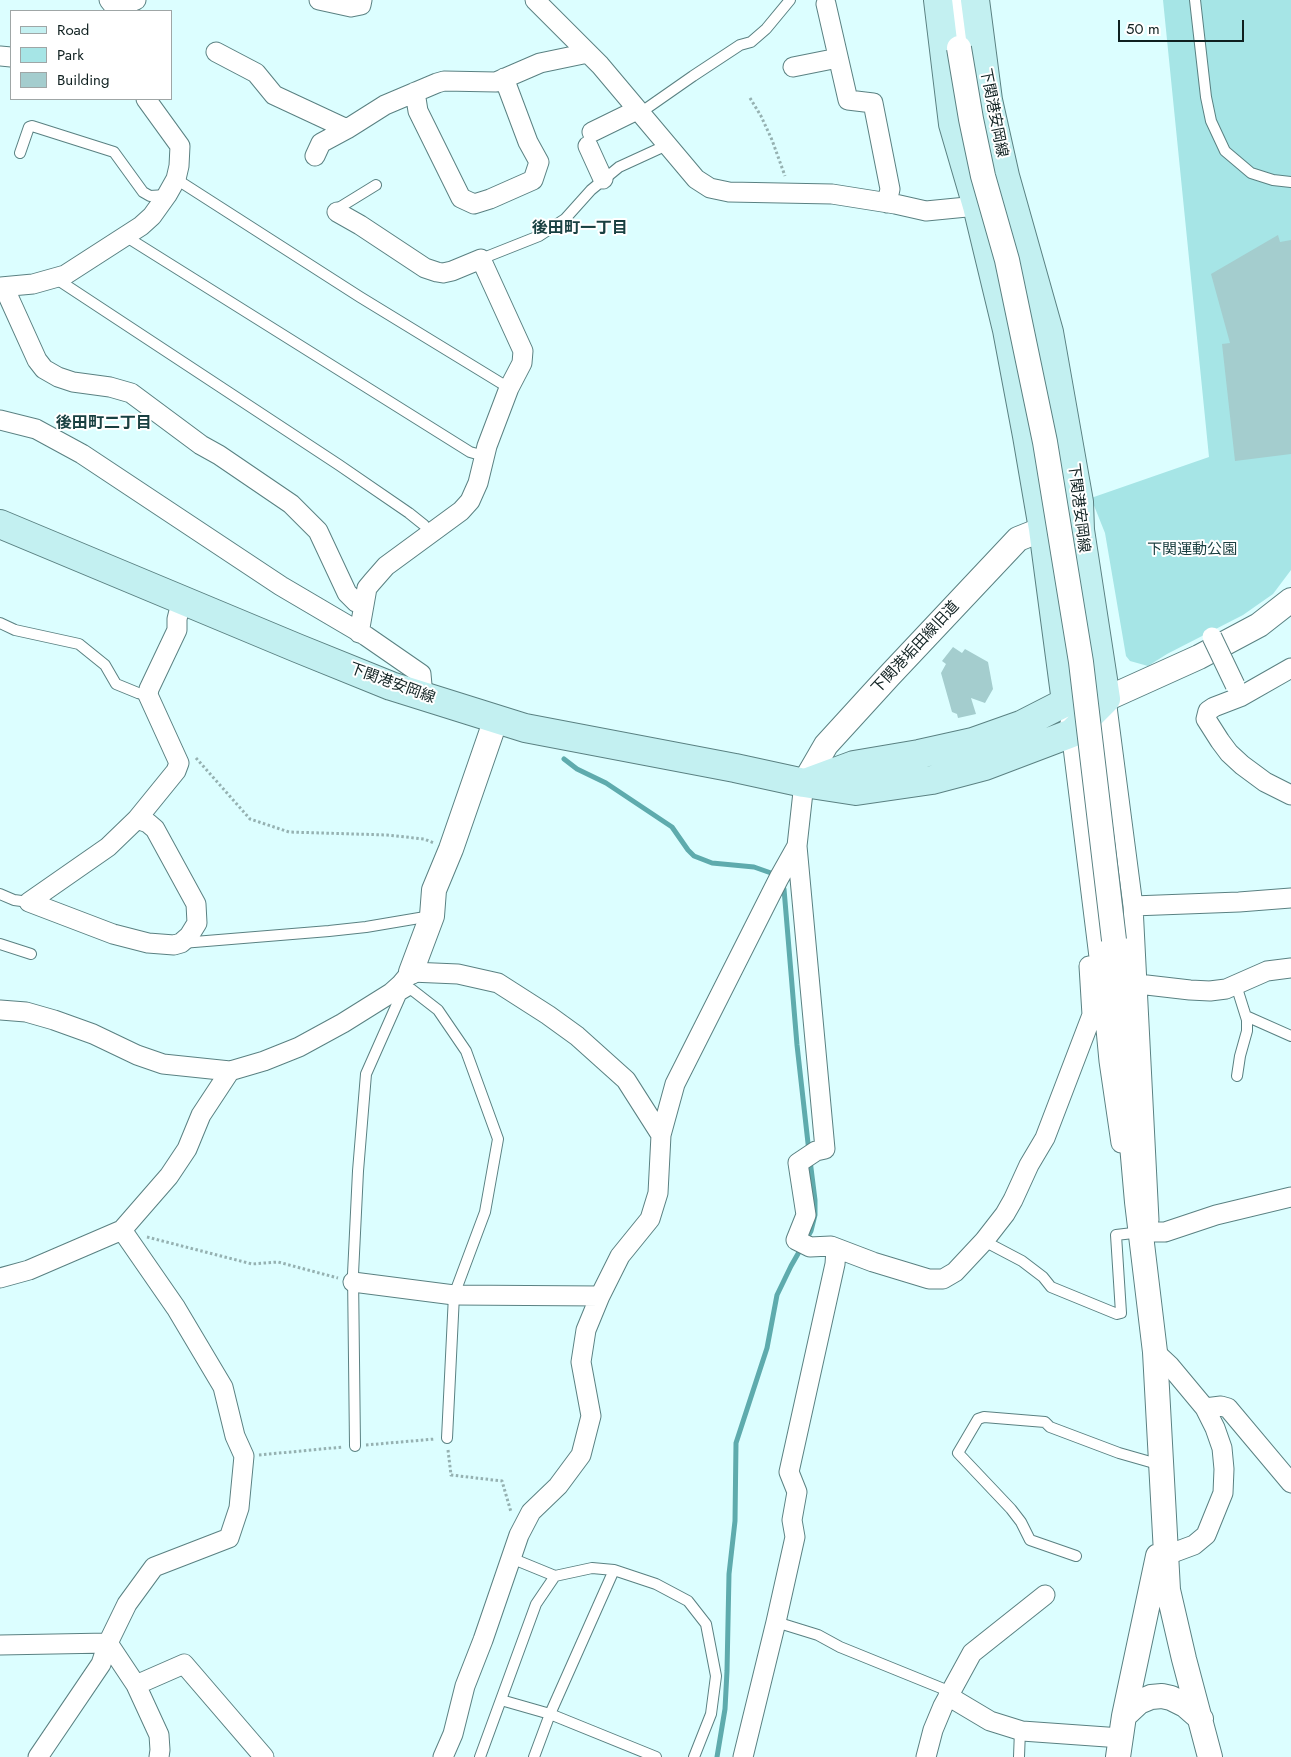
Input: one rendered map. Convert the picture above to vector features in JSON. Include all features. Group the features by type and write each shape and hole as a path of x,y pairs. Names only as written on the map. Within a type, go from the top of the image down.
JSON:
{"main road":[{"path":"804,783 854,765 919,754 973,742 1021,725 1066,702 1042,529 1007,330 977,206 952,124 938,0"},
{"name":"下関港安岡線","path":"0,524 391,686 525,728 804,783 856,791 932,780 985,766 1072,733 1106,699 1080,530 1079,502 1049,332 1005,176 988,100 975,0"}],"street":[{"path":"108,0 113,5 119,7 136,0"},
{"path":"319,0 351,7 361,5 362,0"},
{"path":"955,0 959,48 971,119 981,166 1007,260 1045,442 1080,662 1114,940 1147,1294"},
{"path":"823,2 848,100 873,103 890,189 887,203"},
{"path":"544,3 696,179 710,188 729,192 832,194 926,211 977,206"},
{"path":"216,52 256,73 274,95 347,129"},
{"path":"315,156 321,143 385,106 444,81 496,82 540,63 588,53"},
{"path":"793,67 838,58"},
{"path":"415,92 418,111 461,198 474,204 490,200 533,180 539,162 528,142 504,78"},
{"path":"147,100 180,146 179,166 171,187 152,216 141,226 65,275 33,284 2,287 37,360 44,369 58,377 74,382 110,387 131,394 201,445 219,455 291,504 318,531 347,593 356,602 363,605"},
{"path":"603,179 590,139 639,111"},
{"path":"337,212 425,268 437,272 452,271 482,259 522,351 522,363 508,388 487,446 478,482 470,501 461,511 386,566 378,574 367,588 359,633"},
{"path":"0,420 36,429 82,454 281,586 366,636 421,674 423,696"},
{"name":"下関港垢田線旧道","path":"804,783 826,745 896,669 1018,539 1042,529"},
{"path":"29,902 108,847 137,819 176,771 178,764 148,695 148,689 177,630 177,619 182,599"},
{"path":"1210,1757 1168,1590 1154,1352 1140,1232 1109,1061 1100,965 1072,733 1066,702 1106,699 1199,657 1259,625 1291,600"},
{"path":"1212,637 1238,691"},
{"path":"1291,668 1238,691 1208,711 1206,719 1228,752 1248,770 1265,782 1291,795"},
{"path":"1106,699 1133,906 1138,984 1149,1215 1140,1232"},
{"path":"0,1010 26,1012 54,1020 93,1034 137,1056 164,1064 230,1071 264,1061 299,1047 343,1023 391,993 411,972 432,916 434,890 451,849 496,719"},
{"path":"804,783 798,846 825,1149 816,1150 798,1164 806,1215 796,1240 805,1244 831,1246 873,1262 930,1279 943,1279 955,1272 984,1241 1013,1200 1029,1165 1045,1138 1092,1015 1089,966 1100,965"},
{"path":"29,902 113,934 148,943 174,945 181,943 189,936 197,923 196,904 155,829 137,819"},
{"path":"443,1757 453,1734 465,1686 519,1535 531,1512 558,1486 581,1455 591,1416 581,1362 586,1330 620,1256 650,1219 658,1193 661,1135 675,1084 779,878 798,846"},
{"path":"1133,906 1291,898"},
{"path":"1138,984 1210,991 1226,989 1261,973 1291,968"},
{"path":"411,972 458,974 498,983 548,1015 577,1036 626,1080 661,1135"},
{"path":"0,1278 29,1270 122,1230 169,1176 187,1149 201,1115 230,1071"},
{"path":"1140,1232 1165,1232 1216,1215 1291,1197"},
{"path":"38,1757 101,1664 108,1643 126,1604 154,1566 228,1538 239,1508 244,1456 235,1436 223,1387 176,1308 122,1230"},
{"path":"755,1707 747,1705 782,1539 792,1520 797,1492 789,1472 835,1264 836,1249"},
{"path":"353,1282 454,1295 600,1296"},
{"path":"1154,1352 1170,1366 1204,1408 1215,1428 1222,1448 1224,1469 1223,1493 1206,1535 1194,1545 1167,1555"},
{"path":"1204,1408 1221,1406 1228,1408 1291,1483"},
{"path":"743,1757 795,1537 792,1520"},
{"path":"1121,1737 1164,1524"},
{"path":"926,1757 933,1730 972,1653 1045,1595"},
{"path":"0,1645 108,1643"},
{"path":"108,1643 136,1685 159,1735 159,1757"},
{"path":"136,1685 184,1664 264,1757"},
{"path":"950,1694 990,1721 1020,1730 1036,1733 1121,1737"},
{"path":"1121,1737 1139,1702 1151,1697 1162,1696 1171,1698 1185,1705 1201,1719"}],"lane":[{"path":"639,111 740,45 751,42 766,29 790,0"},
{"path":"1195,0 1206,97 1211,121 1225,151 1251,173 1273,180 1291,182"},
{"path":"20,152 29,127 32,126 114,152 143,192 150,196 171,187 303,259 360,297 508,388"},
{"path":"482,259 539,236 564,218 603,179 619,167 667,145"},
{"path":"337,212 337,209 376,185"},
{"path":"125,236 470,452 484,456"},
{"path":"55,278 354,476 424,524 431,534"},
{"path":"0,623 15,630 79,644 105,665 116,684 138,694 148,695"},
{"path":"0,894 14,900 29,902"},
{"path":"181,943 366,928 432,916"},
{"path":"0,944 31,954"},
{"path":"1236,985 1246,1016 1247,1031 1237,1076"},
{"path":"355,1446 353,1282 358,1171 366,1074 401,995 411,989 438,1010 466,1051 498,1139 485,1212 454,1295 447,1438"},
{"path":"1246,1016 1291,1036"},
{"path":"984,1241 1022,1261 1043,1277 1051,1287 1117,1314 1121,1313 1116,1235 1140,1232"},
{"path":"1076,1556 1030,1540 1021,1522 958,1453 978,1418 1045,1422 1050,1427 1119,1453 1162,1465"},
{"path":"511,1558 555,1576 592,1568 614,1570 656,1584 688,1601 706,1624 716,1676 711,1714 694,1757"},
{"path":"534,1757 550,1714 614,1570"},
{"path":"480,1757 536,1604 555,1576"},
{"path":"776,1622 818,1635 840,1647 950,1694"},
{"path":"501,1700 550,1714 656,1757"},
{"path":"1019,1757 1020,1730"}],"path":[{"path":"750,98 772,140 790,194"},
{"path":"172,751 186,747 250,819 288,832 387,835 424,839 451,849"},
{"path":"122,1230 252,1264 278,1262 353,1282"},
{"path":"244,1456 447,1438 451,1475 502,1481 519,1535"}],"green space":[{"name":"下関運動公園","path":"1163,0 1291,0 1291,570 1273,594 1243,615 1167,654 1148,666 1130,661 1126,656 1105,533 1091,498 1209,457"}],"building":[{"path":"1278,235 1280,242 1291,240 1291,454 1235,461 1222,344 1230,343 1211,274"},
{"path":"953,647 962,653 965,649 988,662 993,689 985,703 971,698 976,714 958,718 957,714 952,712 941,673 946,664 942,661"}],"waterway":[{"path":"564,759 577,769 606,783 672,827 694,856 712,863 754,867 771,873"},
{"path":"784,889 797,1045 809,1152"},
{"path":"717,1757 725,1709 729,1574 735,1521 736,1443 767,1348 777,1295 811,1231 815,1215 815,1200 810,1160"}],"district":[{"name":"後田町一丁目","path":"580,229"},
{"name":"後田町二丁目","path":"104,424"}]}
